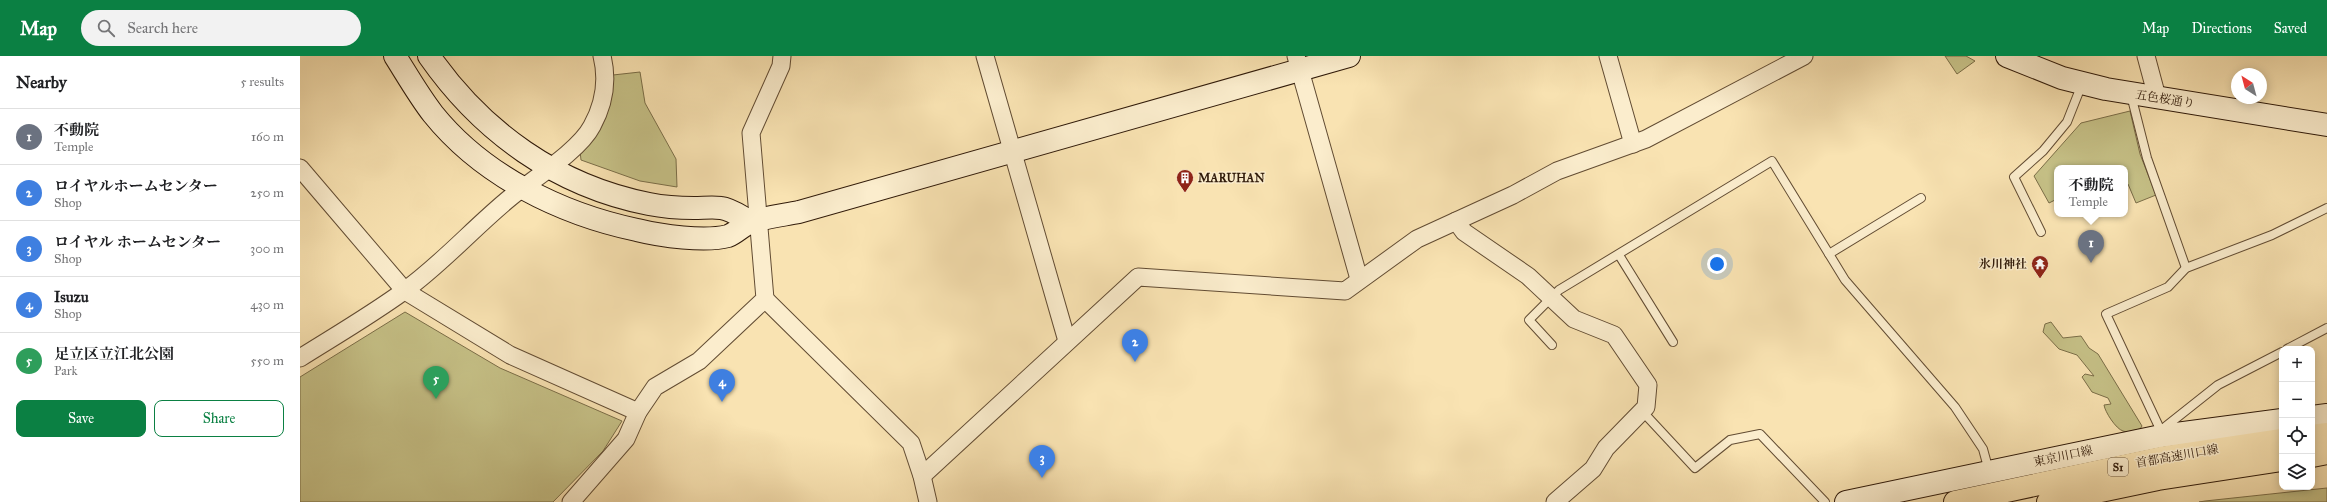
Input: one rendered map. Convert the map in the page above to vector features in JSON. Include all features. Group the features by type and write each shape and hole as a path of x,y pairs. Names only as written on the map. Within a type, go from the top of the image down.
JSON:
{"highway":[{"path":"2315,436 2327,434"},
{"name":"首都高速川口線","path":"1955,502 2161,458 2279,440"},
{"path":"2315,456 2327,454"},
{"name":"首都高速川口線","path":"2048,502 2158,479 2279,460"}],"street":[{"path":"395,56 434,115 456,138 476,156 524,187 562,208 620,226 658,235 728,236 755,222 799,212 1012,150 1298,63 1349,56"},
{"path":"428,56 461,98 479,116 502,136 550,169 576,181 638,202 665,207 723,208 755,222"},
{"path":"300,358 405,291 524,187 550,169 592,127 604,93 605,79 602,56"},
{"path":"782,56 781,66 751,133 755,222 765,299 911,443 922,476 928,502"},
{"path":"985,56 1067,341"},
{"path":"1608,56 1633,144"},
{"path":"922,476 1138,277 1345,291 1417,239 1514,195 1557,171 1633,144 1804,56"},
{"name":"五色桜通り","path":"2007,56 2018,62 2082,84 2327,125"},
{"path":"2146,56 2157,97"},
{"path":"1298,63 1359,280"},
{"path":"300,169 405,291 510,355 638,412"},
{"path":"1456,221 1464,232 1528,276 1574,319 1614,335 1648,385 1646,407 1606,448 1593,469 1555,502"},
{"path":"571,502 626,439 638,412 655,388 699,361 765,299"},
{"path":"2315,416 2327,415"},
{"name":"東京川口線","path":"1846,502 1990,472 2160,432 2279,420"},
{"path":"2315,450 2327,448"},
{"path":"2003,502 2146,469 2279,453"}],"lane":[{"path":"2041,232 2014,177 2043,151 2067,122 2082,84"},
{"path":"2131,93 2147,158 2186,268"},
{"path":"1552,345 1529,320 1559,290 1772,161 1845,280 1955,407 1983,449 1990,472"},
{"path":"1829,254 1921,198"},
{"path":"2279,354 2218,385 2160,432 2106,314 2168,287 2186,268 2272,235 2327,208"},
{"path":"1618,255 1673,342"},
{"path":"2293,346 2327,328"},
{"path":"1642,411 1695,468 1730,440 1760,434 1825,502"}],"shaded area":[{"path":"1945,56 1966,56 1975,61 1957,74"},
{"path":"640,72 645,103 676,159 677,187 640,181 581,160 580,151 596,136 606,117 611,97 613,75"},
{"path":"2130,111 2140,154 2156,195 2136,203 2128,184 2128,165 2054,165 2054,200 2049,203 2034,176 2081,123"},
{"path":"405,312 500,368 622,421 603,451 553,502 300,502 300,377"},
{"path":"2051,322 2063,338 2081,336 2089,348 2098,354 2142,426 2140,429 2125,432 2120,430 2114,424 2106,412 2104,405 2111,404 2108,398 2092,392 2082,377 2085,374 2094,376 2077,355 2059,349 2043,332 2045,324"},
{"path":"2327,488 2327,502 2199,502 2315,490"}],"place":[{"name":"MARUHAN","path":"1185,193"},
{"name":"不動院","path":"2091,263"},
{"name":"氷川神社","path":"2040,279"},
{"name":"ロイヤルホームセンター","path":"1135,362"},
{"name":"足立区立江北公園","path":"436,399"},
{"name":"Isuzu","path":"722,402"},
{"name":"ロイヤル ホームセンター","path":"1042,478"}]}
